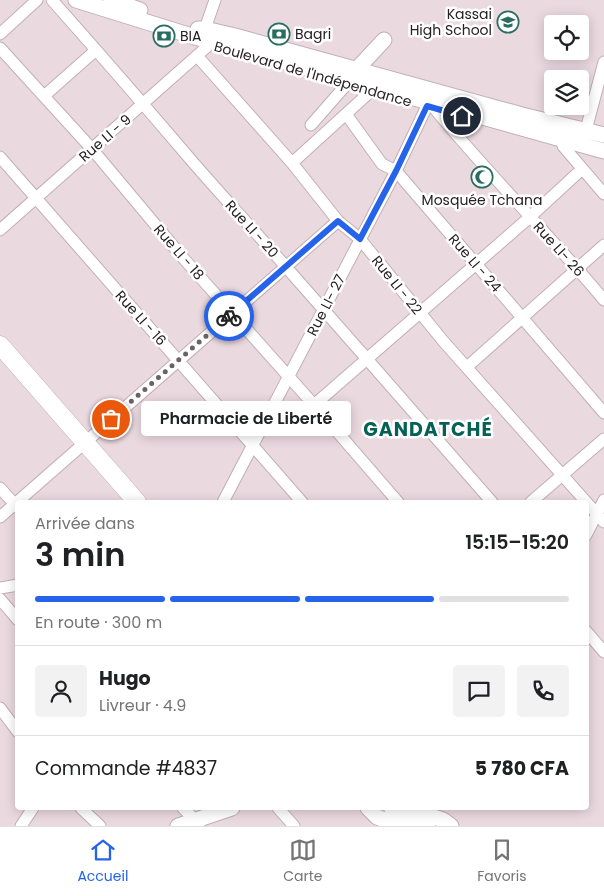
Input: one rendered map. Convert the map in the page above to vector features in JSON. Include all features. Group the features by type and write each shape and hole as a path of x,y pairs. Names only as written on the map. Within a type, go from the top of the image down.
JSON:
{"highway":[{"path":"0,345 135,500"},
{"path":"403,817 426,826"}],"main road":[{"name":"Boulevard de l'Indépendance","path":"76,0 357,69 522,115 604,135"},
{"name":"Boulevard de l'Indépendance","path":"111,0 229,42 462,107"},
{"name":"Boulevard de l'Indépendance","path":"200,31 210,45 370,92 431,107 563,146 602,155"},
{"path":"357,69 384,40"},
{"path":"462,107 522,115"},
{"path":"462,107 602,155"},
{"path":"462,107 604,142"},
{"path":"178,826 198,823 227,810"},
{"path":"370,810 377,817 439,819 451,826"},
{"path":"383,810 403,817"}],"street":[{"path":"0,34 37,0"},
{"name":"Rue LI - 20","path":"52,0 322,310 368,358 490,500"},
{"path":"200,31 215,0"},
{"name":"Rue LI - 9","path":"0,230 210,45"},
{"name":"Rue LI - 18","path":"0,48 92,149 232,313 396,500"},
{"path":"44,96 96,50"},
{"name":"Rue LI - 22","path":"198,57 292,163 338,221 360,239 420,313 585,500"},
{"path":"586,130 604,62"},
{"path":"311,125 346,85"},
{"path":"292,163 370,92"},
{"name":"Rue LI- 27","path":"224,500 322,310 431,107"},
{"name":"Rue LI- 26","path":"431,107 604,300"},
{"name":"Rue LI - 24","path":"346,114 382,164 396,171 604,414"},
{"path":"563,146 604,194"},
{"name":"Rue LI - 16","path":"0,157 300,500"},
{"path":"314,405 530,217 582,169"},
{"path":"22,500 84,442 338,221"},
{"path":"467,367 604,245"},
{"path":"532,500 604,439"},
{"path":"0,488 15,505"},
{"path":"589,532 600,518 604,500"},
{"name":"Rue LI - 22","path":"589,505 600,518"},
{"path":"0,517 15,507"},
{"path":"0,588 15,586"},
{"path":"0,599 15,616"},
{"path":"589,634 604,652"},
{"path":"0,708 15,728"},
{"path":"21,826 32,810"},
{"path":"83,810 100,826"},
{"path":"185,810 198,823"},
{"path":"280,810 294,826"}],"way so far":[{"path":"111,419 229,316"}],"place":[{"name":"Kassai High School","path":"508,22"},
{"name":"Bagri","path":"279,34"},
{"name":"BIA","path":"164,36"},
{"name":"Mosquée Tchana","path":"482,177"},
{"name":"Pharmacie de Liberté","path":"111,419"}],"district":[{"name":"GANDATCHÉ","path":"428,429"}],"route":[{"path":"229,316 338,221 360,239 396,171 427,106 462,116"}]}
